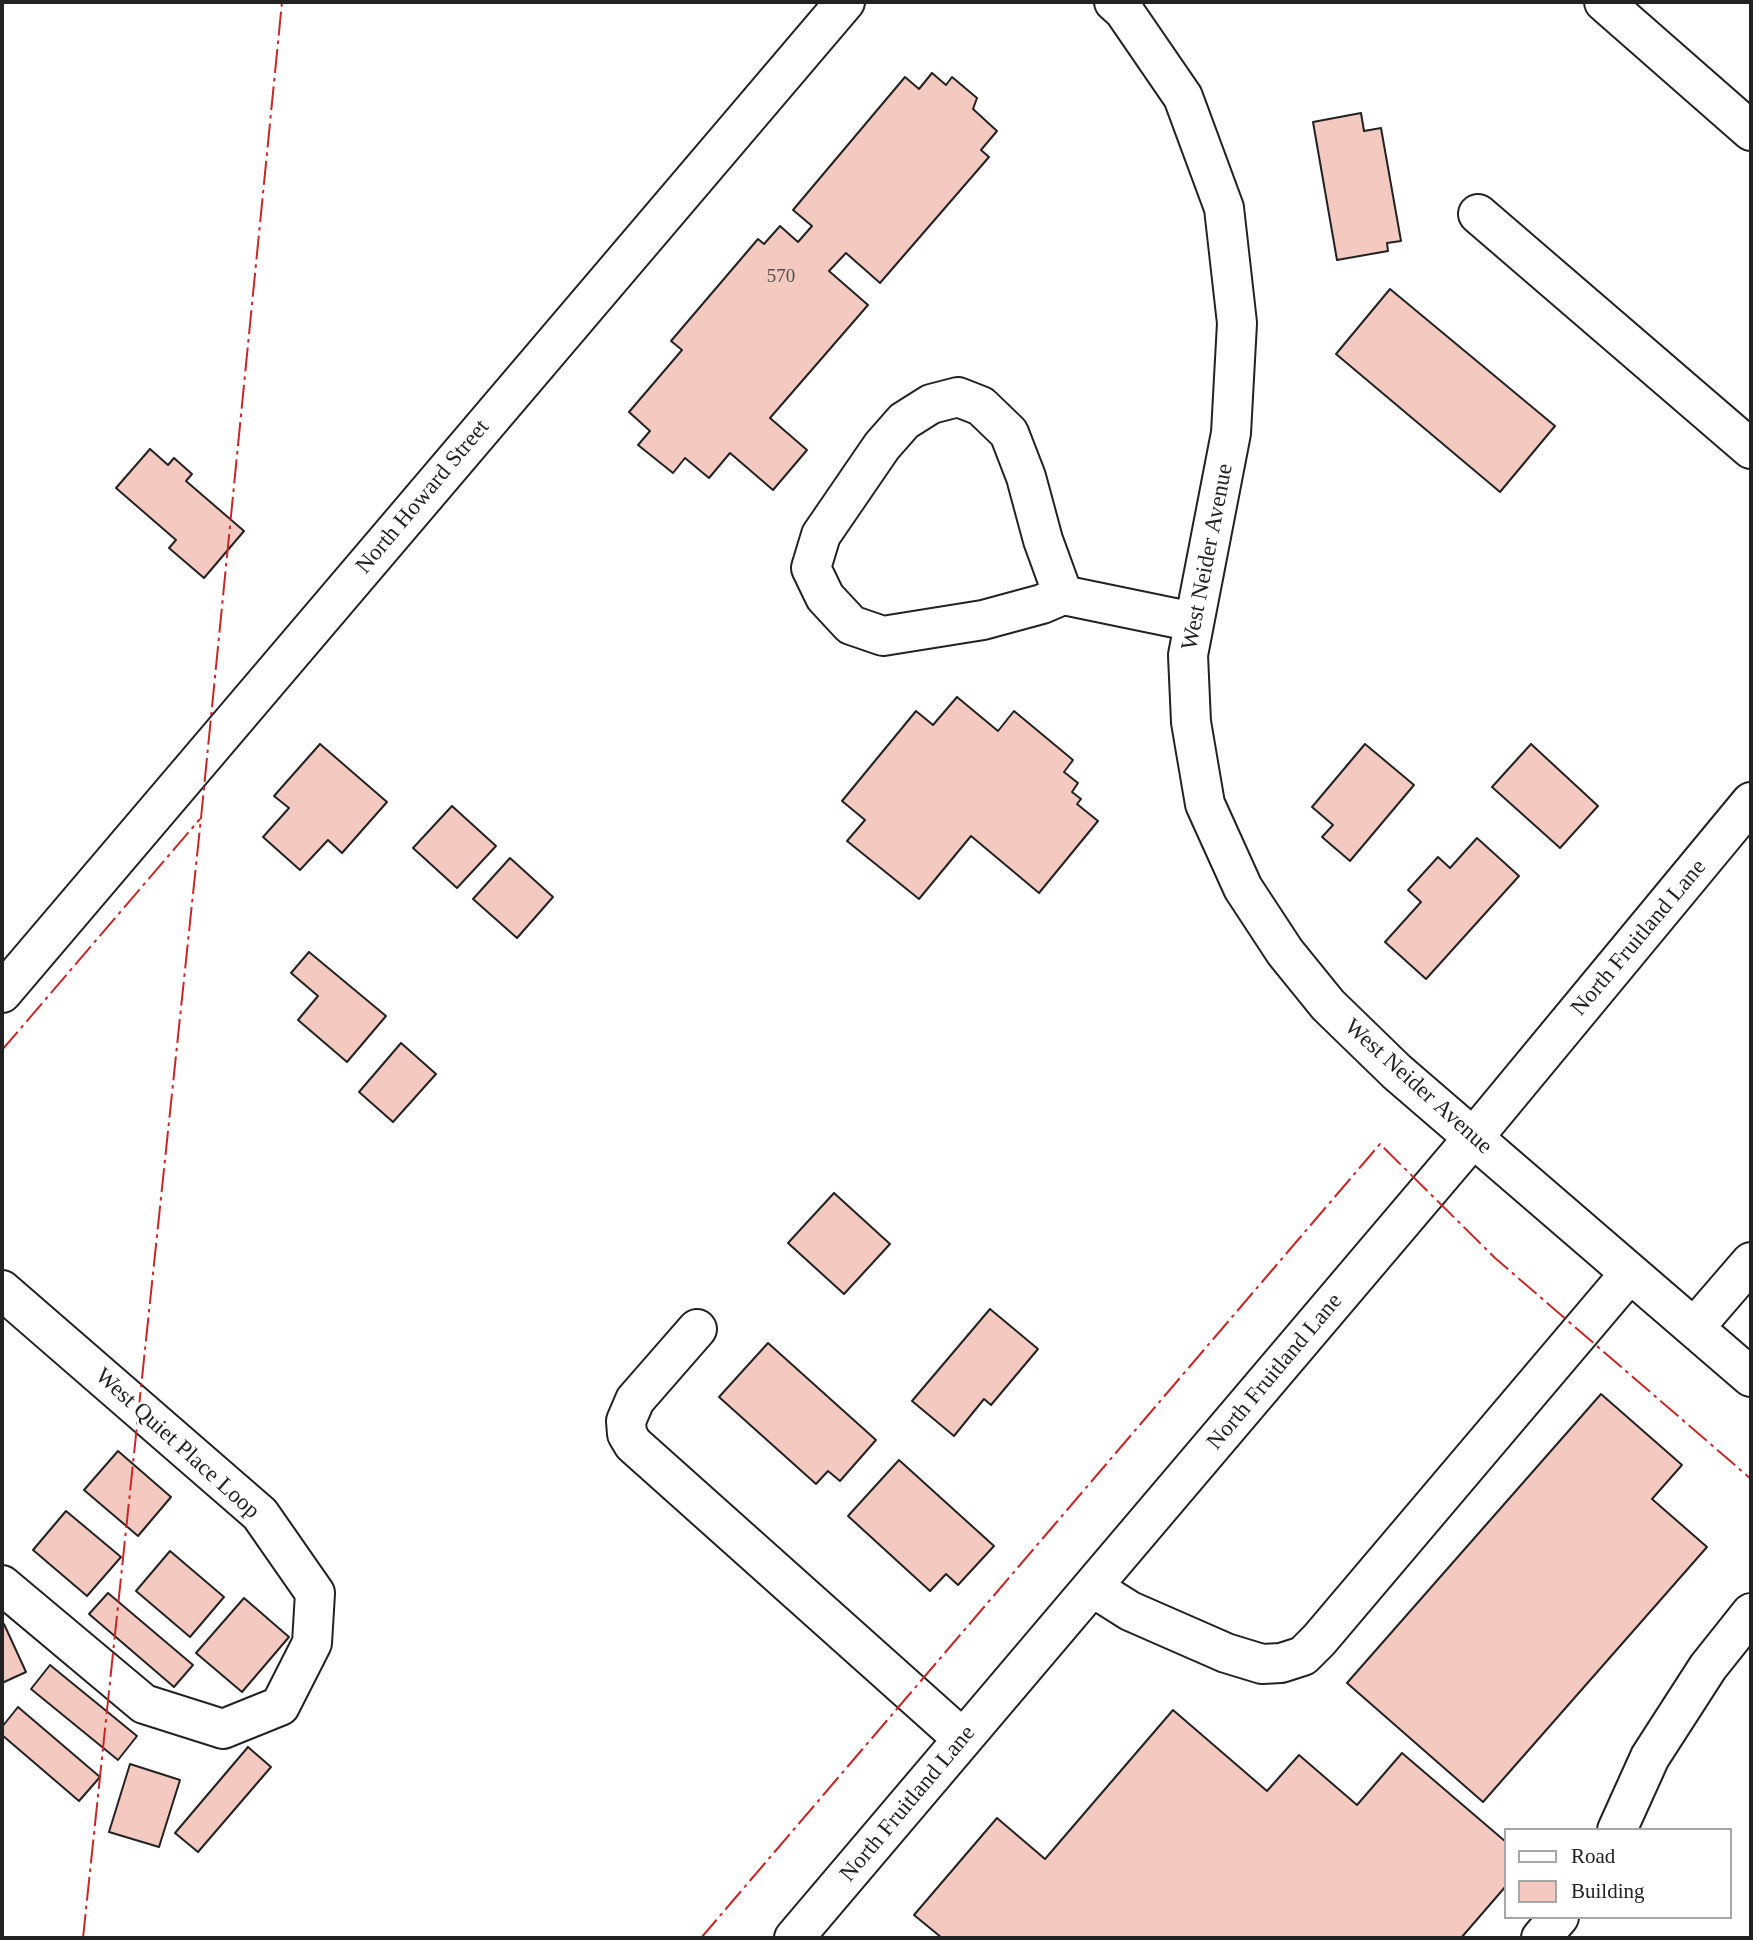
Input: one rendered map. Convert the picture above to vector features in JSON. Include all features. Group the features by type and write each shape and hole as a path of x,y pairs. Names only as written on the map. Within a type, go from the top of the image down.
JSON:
{"street":[{"name":"North Howard Street","path":"2,993 845,2"},
{"name":"West Neider Avenue","path":"1114,2 1124,11 1183,97 1224,208 1237,323 1231,433 1188,655 1191,722 1205,804 1243,888 1285,952 1328,1005 1397,1072 1751,1377"},
{"path":"1604,2 1751,131"},
{"path":"1478,214 1751,449"},
{"path":"1063,595 1043,540 1026,477 1009,433 981,406 958,397 931,404 913,415 904,421 882,446 821,535 811,568 825,597 851,625 883,636 984,620 1042,604 1063,595 1194,622"},
{"name":"North Fruitland Lane","path":"794,1938 1473,1138 1751,802"},
{"path":"1694,1328 1751,1262"},
{"path":"1092,1587 1130,1611 1226,1653 1262,1664 1281,1663 1303,1656 1630,1273"},
{"name":"West Quiet Place Loop","path":"2,1290 260,1514 315,1593 312,1643 280,1706 223,1729 144,1704 2,1585"},
{"path":"697,1329 635,1400 626,1421 627,1434 633,1444 963,1738"},
{"path":"1618,1828 1650,1757 1708,1667 1751,1614"},
{"path":"1541,1938 1557,1919"}],"building":[{"path":"932,73 946,85 952,77 977,98 973,109 997,131 981,150 989,157 880,283 846,253 829,271 868,305 770,418 807,450 773,490 730,453 709,478 685,458 673,473 638,445 650,431 629,412 682,350 671,341 758,239 764,244 780,226 798,242 812,226 793,210 905,77 919,89"},
{"path":"1361,113 1364,131 1381,128 1401,241 1387,243 1388,251 1337,260 1313,122"},
{"path":"1390,289 1555,426 1500,492 1336,354"},
{"path":"150,449 168,465 174,458 192,474 186,481 244,531 204,578 169,548 176,540 116,488"},
{"path":"957,697 998,731 1014,711 1073,760 1064,772 1078,783 1072,792 1081,799 1077,804 1098,821 1039,893 971,836 919,899 847,841 865,820 842,801 916,711 933,725"},
{"path":"320,744 387,802 342,853 328,840 300,870 263,837 289,808 274,796"},
{"path":"1365,744 1414,785 1350,861 1322,837 1333,825 1312,807"},
{"path":"1531,744 1598,806 1560,848 1492,787"},
{"path":"452,806 496,846 457,888 413,848"},
{"path":"1477,838 1519,876 1426,979 1385,942 1421,902 1408,890 1438,857 1450,868"},
{"path":"510,858 553,897 517,938 473,899"},
{"path":"309,952 386,1016 347,1062 298,1020 318,996 291,973"},
{"path":"401,1043 436,1074 393,1122 359,1092"},
{"path":"834,1193 890,1244 844,1294 788,1243"},
{"path":"990,1309 1038,1349 991,1405 984,1399 954,1436 912,1401"},
{"path":"768,1343 876,1440 840,1481 828,1471 816,1484 719,1397"},
{"path":"1601,1394 1682,1465 1652,1499 1707,1547 1483,1802 1347,1683"},
{"path":"118,1451 171,1497 138,1536 84,1490"},
{"path":"899,1460 994,1546 958,1585 946,1574 930,1591 848,1516"},
{"path":"66,1511 121,1557 87,1596 33,1550"},
{"path":"170,1551 224,1597 190,1637 136,1591"},
{"path":"108,1593 193,1665 174,1687 89,1614"},
{"path":"244,1598 289,1637 242,1692 196,1653"},
{"path":"4,1624 26,1672 2,1683 2,1625"},
{"path":"50,1665 137,1736 118,1760 31,1689"},
{"path":"18,1707 100,1777 79,1801 2,1735 2,1727"},
{"path":"1173,1710 1267,1791 1299,1755 1357,1805 1402,1753 1504,1840 1504,1888 1461,1938 942,1938 914,1915 997,1818 1045,1859"},
{"path":"248,1747 271,1767 198,1852 175,1833"},
{"path":"130,1764 180,1780 159,1847 109,1832"}],"power":[{"path":"83,1938 201,818 282,2"},
{"path":"2,1050 200,819"},
{"path":"701,1938 1380,1144 1495,1258 1751,1479"}]}
